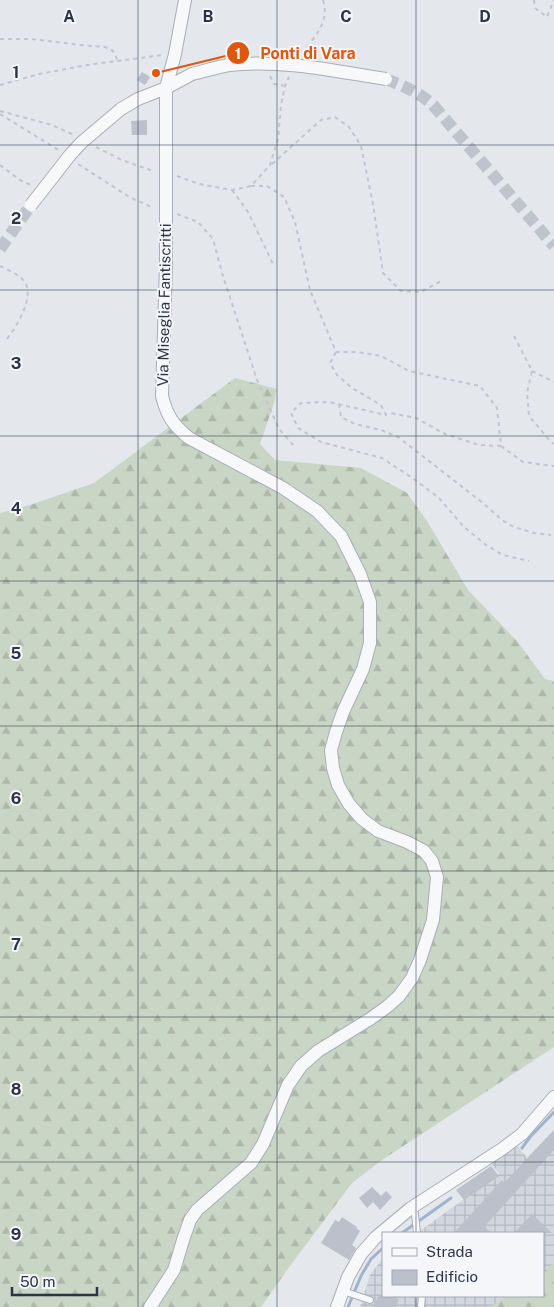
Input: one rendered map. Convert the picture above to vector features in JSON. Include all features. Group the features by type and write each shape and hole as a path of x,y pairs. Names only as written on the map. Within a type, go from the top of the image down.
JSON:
{"street":[{"name":"Via Miseglia Fantiscritti","path":"150,1307 174,1270 190,1220 197,1210 251,1163 263,1144 288,1085 301,1066 318,1051 388,1006 399,996 412,978 433,920 437,877 432,861 424,850 378,830 362,819 349,804 338,785 332,768 332,750 336,732 363,669 370,643 370,602 360,574 341,536 317,512 283,488 189,438 170,419 162,396 166,265 166,88 175,54 185,0"},
{"path":"31,205 82,142 121,110 138,99 166,88 192,74 228,66 292,64 386,79"},
{"path":"383,1232 522,1134 554,1098"},
{"path":"337,1307 345,1292 348,1277 361,1254 382,1233"}],"lane":[{"path":"413,1211 417,1232"},
{"path":"345,1292 370,1300"}],"path":[{"path":"302,54 323,25 325,7 323,0"},
{"path":"534,0 536,8 547,17 554,0"},
{"path":"0,39 31,39 105,47 113,51 118,61"},
{"path":"0,85 39,74 87,65 175,54"},
{"path":"270,165 278,139 281,105 289,77"},
{"path":"0,112 52,125 76,137"},
{"path":"251,186 270,165 321,120 335,117 349,126 361,146 373,204 383,273 401,291 421,292 441,281"},
{"path":"89,143 122,160 156,171"},
{"path":"0,165 20,180 32,185 45,186"},
{"path":"173,174 199,184 232,190 251,186 267,186 284,197 295,222 310,290 336,352"},
{"path":"232,190 248,212 274,266"},
{"path":"0,266 15,274 26,283 28,298 22,315 6,340"},
{"path":"514,336 532,371 554,382"},
{"path":"336,352 330,363 337,375 352,388 382,405 386,415 329,402 301,403 291,413 298,428 321,442 382,458 439,498 464,527 486,545 503,555 529,561"},
{"path":"336,352 357,352 381,356 409,371 480,386 496,408 501,446"},
{"path":"532,371 527,393 529,416 554,444"},
{"path":"339,404 341,417 355,424 381,430 398,437 502,520 514,527 534,533 551,535"},
{"path":"390,413 416,418 445,434 479,445 501,446 523,462 554,466"}],"shaded area":[{"path":"554,1130 554,1263 544,1270 544,1232 418,1232 499,1174 491,1163 517,1145 527,1158"},
{"path":"382,1259 382,1297 506,1297 489,1307 360,1307 370,1275"}],"green space":[{"path":"235,378 277,389 260,444 275,460 361,468 407,493 427,521 468,590 517,641 545,679 554,681 554,1047 382,1160 352,1183 261,1307 0,1307 0,513 94,483"},
{"path":"554,1263 554,1307 489,1307 506,1297 544,1297 544,1270"}],"building":[{"path":"142,72 150,77 145,85 137,80"},
{"path":"147,120 147,135 132,135 131,121"},
{"path":"554,1130 554,1150 484,1227 491,1232 455,1232 502,1180 504,1183"},
{"path":"491,1166 499,1176 464,1200 456,1190"},
{"path":"372,1187 381,1196 386,1191 392,1197 380,1210 373,1202 367,1208 359,1198"},
{"path":"532,1214 552,1233 544,1232 515,1232"},
{"path":"342,1217 360,1231 352,1245 356,1248 349,1260 321,1243 335,1220 339,1222"},
{"path":"378,1296 399,1299 396,1307 374,1307"}],"waterway":[{"path":"522,1148 554,1112"},
{"path":"403,1232 451,1198"},
{"path":"348,1307 361,1276 371,1259 382,1249"}],"tunnel":[{"path":"386,79 428,100 554,246"},
{"path":"0,249 31,205"}],"place":[{"name":"Ponti di Vara","path":"156,73"}]}
